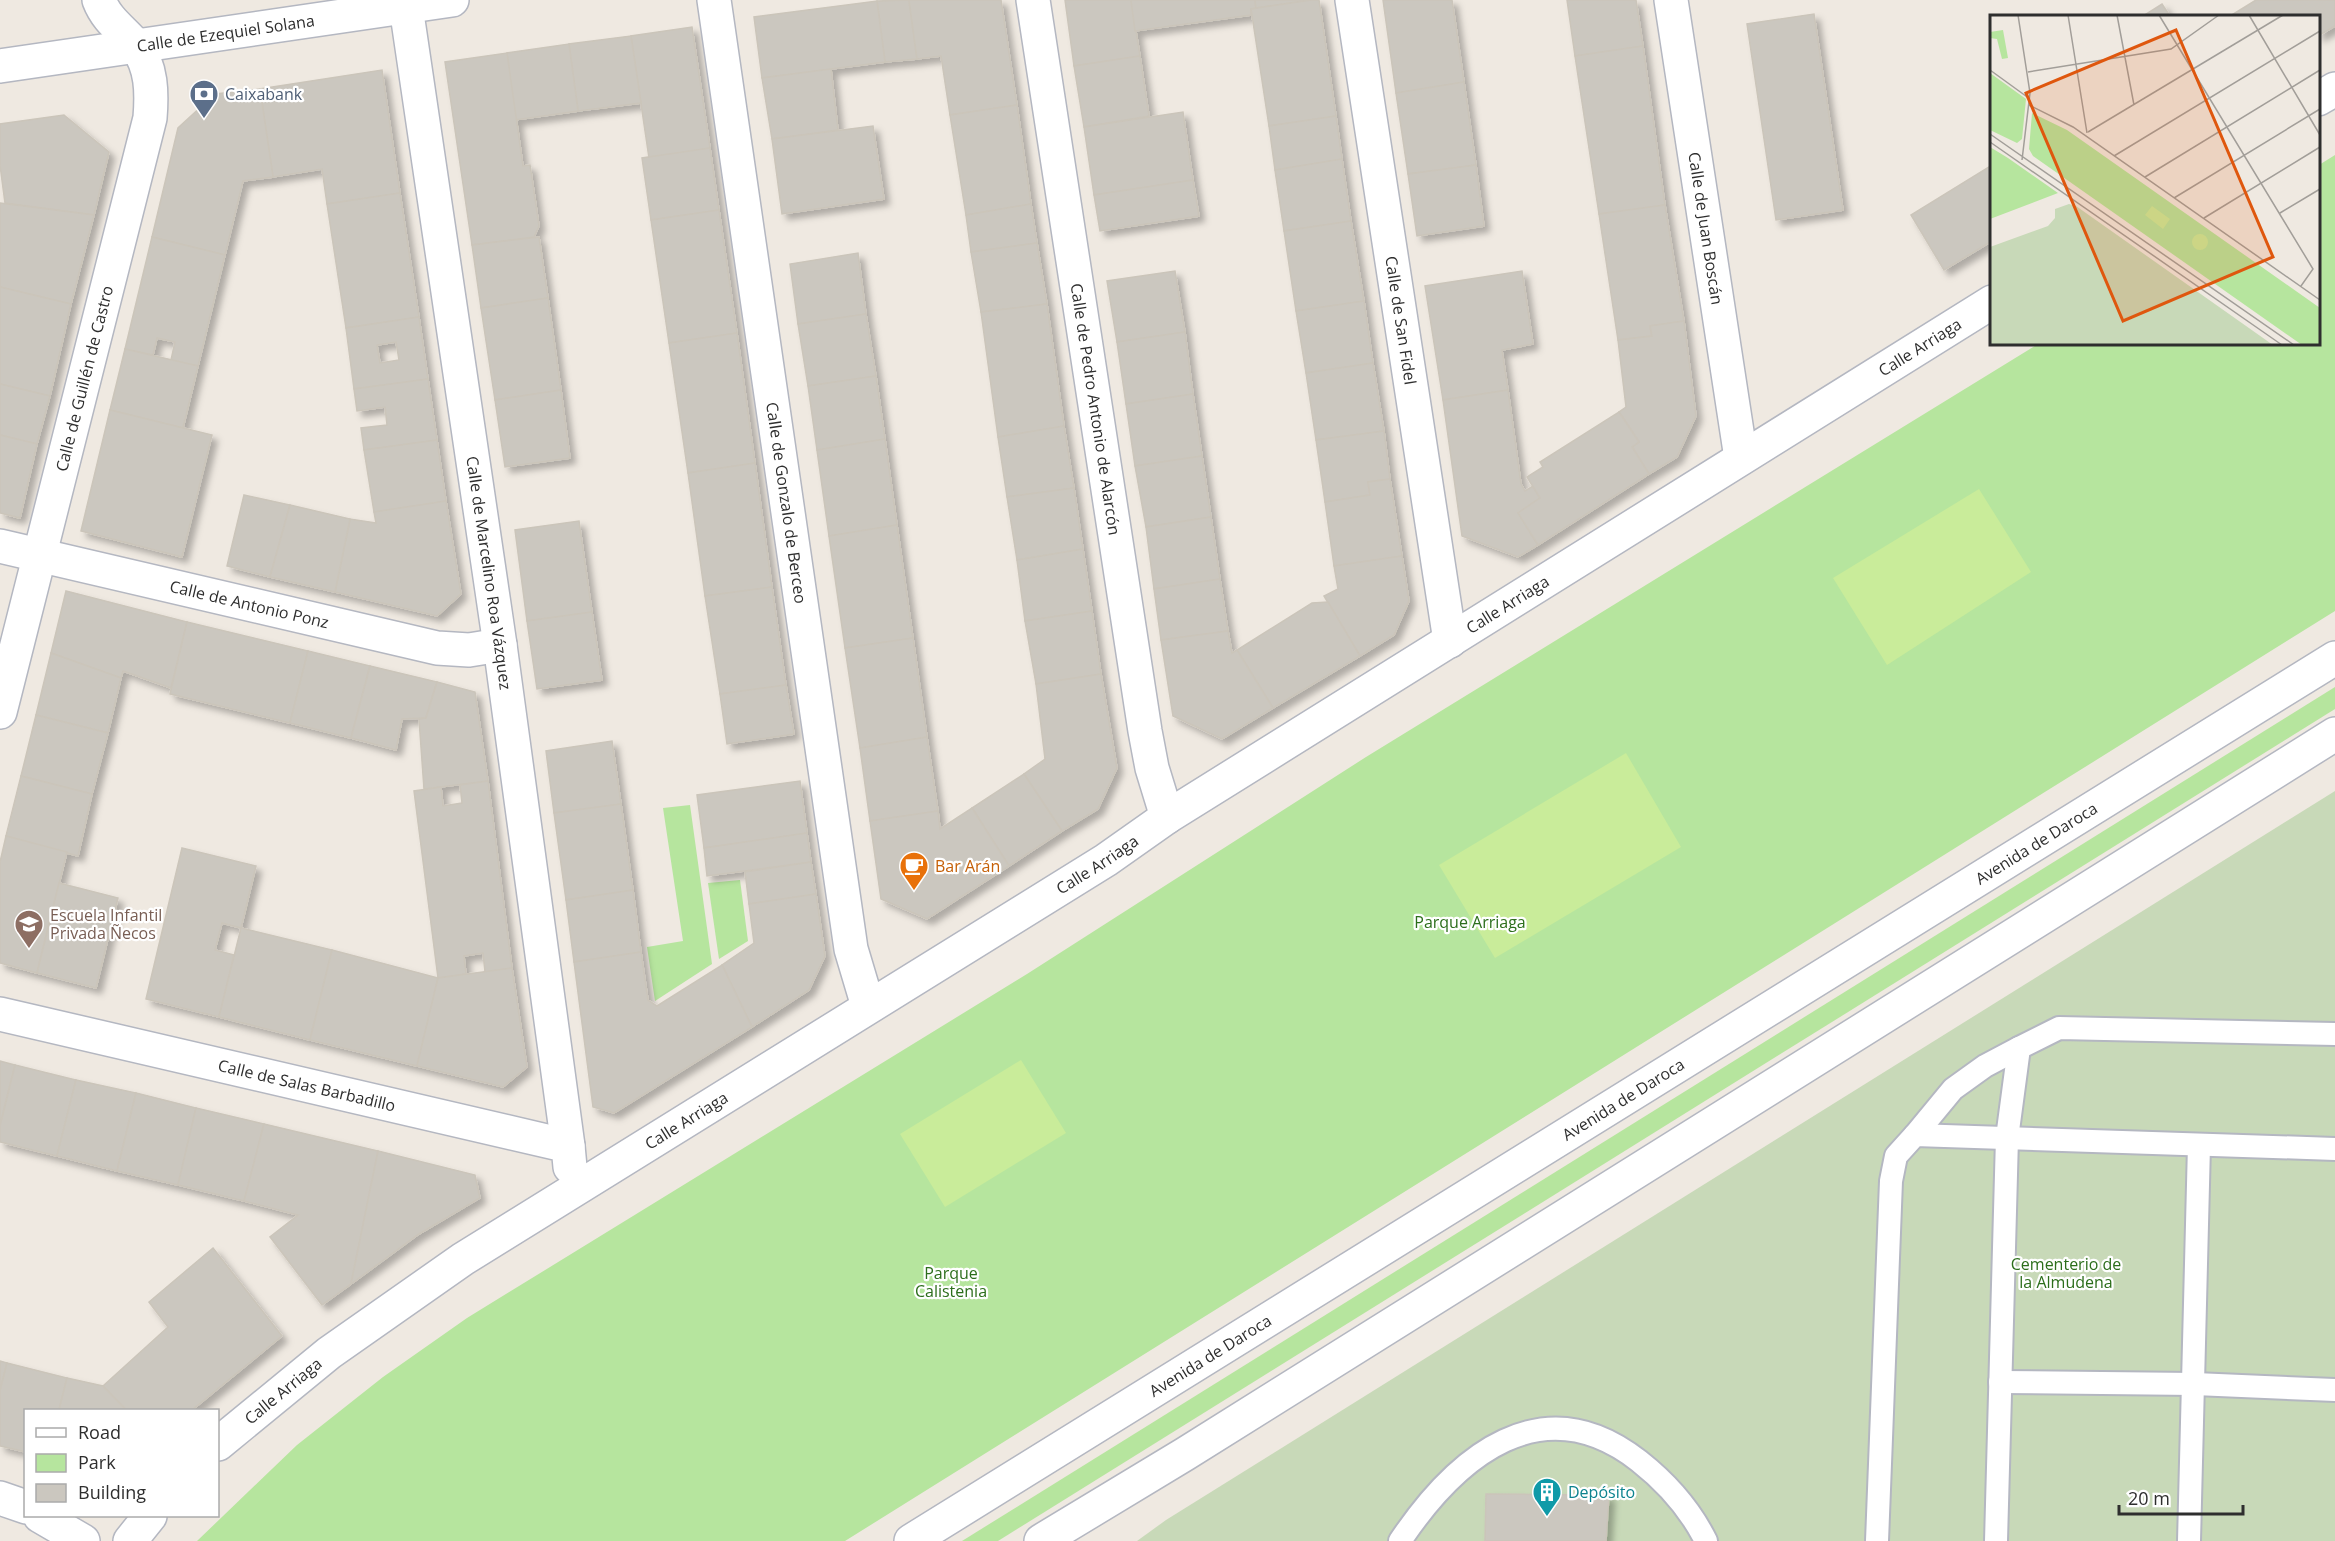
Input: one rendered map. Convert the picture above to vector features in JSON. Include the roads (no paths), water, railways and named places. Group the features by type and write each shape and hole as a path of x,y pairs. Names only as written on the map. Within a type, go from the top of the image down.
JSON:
{"street":[{"path":"99,0 104,12 117,29 136,46"},
{"name":"Calle de Ezequiel Solana","path":"0,66 406,4 452,0"},
{"name":"Calle de Gonzalo de Berceo","path":"714,0 850,950 868,1006"},
{"name":"Calle de Pedro Antonio de Alarcón","path":"1033,0 1145,731 1152,768 1167,817"},
{"name":"Calle de San Fidel","path":"1352,0 1450,641"},
{"name":"Calle de Juan Boscán","path":"1671,0 1741,458"},
{"name":"Calle de Marcelino Roa Vázquez","path":"406,4 500,645 568,1146"},
{"name":"Calle de Guillén de Castro","path":"0,712 150,118 152,94 147,65 136,46"},
{"path":"2320,98 2335,89"},
{"name":"Calle Arriaga","path":"219,1443 329,1353 463,1259 573,1193 868,1006 1106,860 1167,817 1990,303"},
{"name":"Calle de Antonio Ponz","path":"0,546 437,648 469,650 500,645"},
{"name":"Avenida de Daroca","path":"911,1541 2335,658"},
{"path":"1041,1541 1185,1454 2335,734"},
{"name":"Calle de Salas Barbadillo","path":"0,1014 568,1146"},
{"path":"568,1146 573,1193"},
{"path":"0,1498 24,1506"},
{"path":"130,1541 148,1517"}],"lane":[{"path":"1877,1541 1891,1181 1896,1156 1953,1089 1985,1066 2058,1028 2335,1034"},
{"path":"1996,1541 2007,1138 2019,1048"},
{"path":"1916,1135 2335,1149"},
{"path":"2189,1541 2195,1384 2199,1145"},
{"path":"2000,1382 2195,1384 2335,1390"},
{"path":"1400,1541 1438,1492 1486,1449 1515,1434 1563,1426 1594,1434 1624,1449 1657,1475 1683,1503 1706,1541"}],"place":[{"name":"Caixabank","path":"204,120"},
{"name":"Bar Arán","path":"914,892"},
{"name":"Escuela Infantil Privada Ñecos","path":"29,950"},
{"name":"Depósito","path":"1547,1518"}],"park label":[{"name":"Parque Arriaga","path":"1470,922"},
{"name":"Cementerio de la Almudena","path":"2066,1273"},
{"name":"Parque Calistenia","path":"951,1282"}]}
